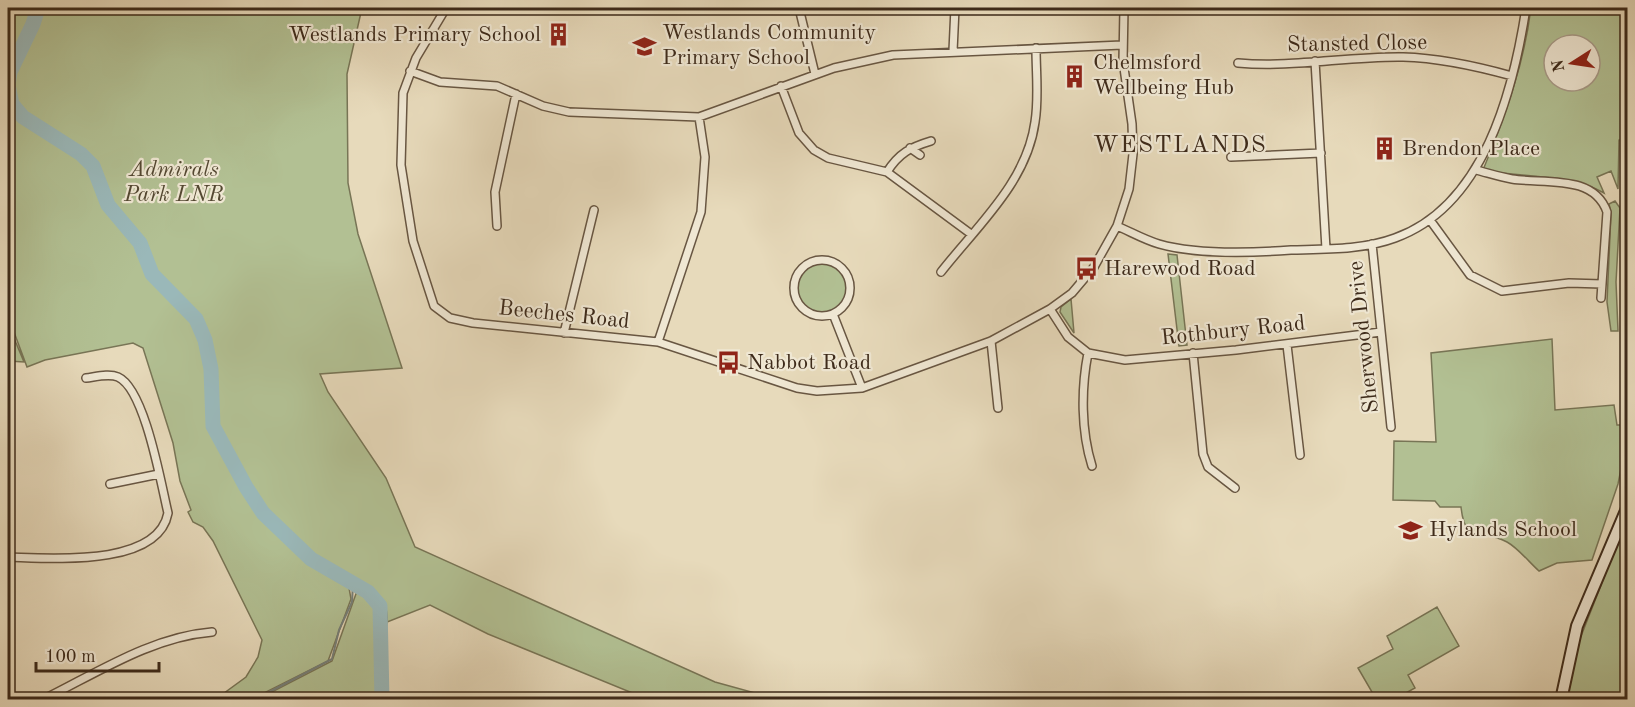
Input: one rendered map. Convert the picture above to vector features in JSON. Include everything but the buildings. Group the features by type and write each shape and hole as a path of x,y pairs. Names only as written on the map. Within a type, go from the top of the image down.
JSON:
{"street":[{"name":"Beeches Road","path":"446,8 410,71 403,93 401,165 413,241 434,306 450,318 473,323 658,342 797,388 829,392 862,388 991,341 1050,309 1071,293 1094,267 1117,226 1129,189 1133,154 1132,124 1122,45 1124,8"},
{"path":"799,8 815,74"},
{"path":"952,51 955,8"},
{"path":"1117,226 1156,243 1249,253 1372,244 1394,238 1430,220 1459,193 1476,170 1512,76 1526,8"},
{"path":"410,71 440,82 497,86 543,106 569,112 699,117 815,74 872,58 952,51 1122,45"},
{"path":"941,272 1010,186 1026,157 1037,107 1035,48"},
{"name":"Stansted Close","path":"1238,63 1260,65 1426,58 1451,61 1512,76"},
{"path":"1315,61 1326,249"},
{"path":"781,86 799,133 814,150 828,158 887,172 971,234"},
{"path":"497,226 495,192 516,94"},
{"path":"658,342 701,212 705,158 699,117"},
{"path":"887,172 897,157 910,148 932,141"},
{"path":"910,148 920,155"},
{"path":"1231,157 1321,153"},
{"path":"1476,170 1513,179 1564,182 1589,189 1603,201 1607,212 1601,298"},
{"path":"564,333 594,210"},
{"path":"1430,220 1470,275 1502,291 1569,283 1602,284"},
{"name":"Sherwood Drive","path":"1372,244 1391,427"},
{"path":"818,260 836,263 848,276 850,294 847,302 833,314 814,316 799,305 795,296 796,277 808,263 818,260"},
{"path":"1050,309 1068,337 1088,353 1082,381 1088,453 1092,466"},
{"path":"833,314 862,388"},
{"name":"Rothbury Road","path":"1088,353 1125,360 1287,345 1381,332"},
{"path":"991,341 998,408"},
{"path":"1287,345 1300,454"},
{"path":"1193,353 1203,454 1208,467 1235,488"},
{"path":"8,557 90,558 112,554 148,542 166,521 168,513 151,438 128,384 117,376 86,378"},
{"path":"110,484 159,474"},
{"path":"1560,699 1577,626 1628,506"},
{"path":"42,699 161,641 212,632"}],"green space":[{"name":"Admirals Park LNR","path":"8,8 362,8 347,74 348,183 358,234 402,368 320,374 328,392 386,478 415,547 715,682 777,699 647,699 488,634 430,605 387,622 384,650 387,699 258,699 332,661 357,591 373,604 376,621 387,621 385,606 378,595 354,580 349,588 351,599 328,661 252,699 216,699 246,677 258,657 262,640 213,541 203,527 193,522 188,512 191,510 180,481 173,443 143,348 133,343 45,360 27,367 8,316"},
{"path":"1531,8 1627,8 1624,139 1619,140 1618,189 1611,171 1597,177 1604,193 1561,179 1483,170 1513,90 1524,50"},
{"path":"1615,201 1620,208 1616,282 1618,331 1611,331 1607,302 1611,213 1609,204"},
{"path":"1168,254 1177,255 1187,345 1179,346"},
{"path":"822,263 836,267 843,274 847,288 843,302 836,309 822,313 808,309 801,302 797,288 801,274 808,267"},
{"path":"1071,299 1074,333 1060,312 1061,307"},
{"path":"11,331 24,362 8,361 8,333"},
{"path":"1552,339 1555,410 1614,405 1617,425 1622,425 1626,444 1618,484 1592,560 1557,563 1539,571 1507,542 1470,532 1463,519 1461,507 1440,507 1435,501 1393,500 1394,441 1436,442 1431,353"},
{"path":"1627,519 1627,699 1566,700 1574,654"},
{"path":"1437,607 1459,646 1408,675 1415,688 1395,699 1376,699 1358,668 1393,649 1387,636"}],"waterway":[{"path":"38,8 33,24 10,72 8,85 12,104 23,117 81,154 93,166 108,205 140,243 152,274 196,319 205,340 211,369 213,426 263,513 311,559 368,592 380,606 382,700"},
{"path":"254,700 332,659 339,630 352,602 353,584"}],"place":[{"name":"Westlands Primary School","path":"559,35"},
{"name":"Westlands Community Primary School","path":"644,46"},
{"name":"Chelmsford Wellbeing Hub","path":"1075,76"},
{"name":"Brendon Place","path":"1384,149"},
{"name":"Harewood Road","path":"1086,269"},
{"name":"Nabbot Road","path":"729,363"},
{"name":"Hylands School","path":"1411,530"}],"district":[{"name":"WESTLANDS","path":"1180,146"}]}
